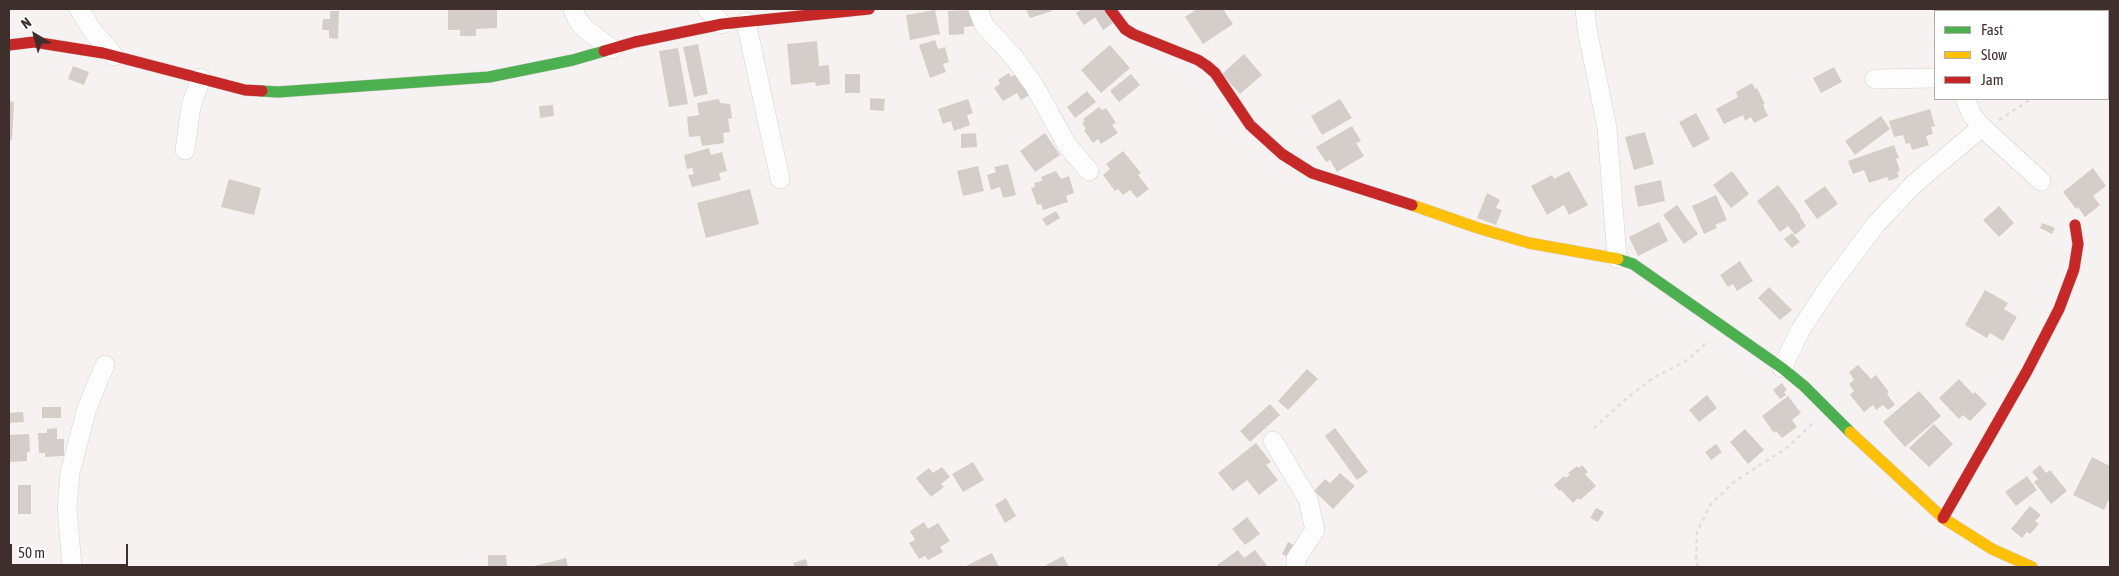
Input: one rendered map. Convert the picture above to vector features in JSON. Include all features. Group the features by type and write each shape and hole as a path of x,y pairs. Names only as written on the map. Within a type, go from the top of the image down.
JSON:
{"street":[{"path":"80,9 92,30 114,56"},
{"path":"573,9 577,19 585,29 612,49"},
{"path":"707,9 722,24"},
{"path":"9,45 34,42 114,56 245,90 278,92 489,77 573,60 636,42 722,24 869,9"},
{"path":"978,9 984,25 1014,56 1034,85 1067,145 1089,171"},
{"path":"1110,9 1125,29 1133,34 1198,60 1207,66 1215,73 1250,125 1282,154 1312,173 1336,182 1377,192 1478,228 1529,243 1617,258 1633,264 1721,324 1804,386 1832,415 1943,518 1992,549 2032,567"},
{"path":"1585,9 1587,29 1607,128 1614,196 1617,258"},
{"path":"746,22 780,180"},
{"path":"185,150 191,106 202,78"},
{"path":"1875,79 1934,78"},
{"path":"1965,100 1972,115 2041,182"},
{"path":"1782,368 1800,331 1823,295 1882,217 1914,184 1984,128"},
{"path":"1943,518 2027,371 2059,309 2074,269 2078,244 2075,224"},
{"path":"72,567 67,508 70,473 87,408 105,365"},
{"path":"1273,441 1308,499 1315,530 1296,558 1296,567"}],"path":[{"path":"1984,128 2029,100"},
{"path":"1594,428 1646,383 1688,360 1700,350 1721,324"},
{"path":"1698,567 1696,559 1697,532 1710,505 1734,482 1788,446 1816,421 1832,415"}],"building":[{"path":"448,9 497,9 497,28 476,29 476,36 460,36 460,30 448,30"},
{"path":"1026,9 1051,9 1052,11 1030,18"},
{"path":"1082,9 1105,9 1113,23 1103,30 1095,17 1084,25 1076,13"},
{"path":"1197,9 1223,9 1233,24 1203,44 1185,17"},
{"path":"935,10 940,34 910,40 906,15"},
{"path":"974,10 975,26 964,27 964,34 949,35 948,11"},
{"path":"330,11 339,11 338,39 329,38 329,30 322,30 323,19 330,19"},
{"path":"935,40 938,49 945,47 949,62 943,64 946,72 930,78 919,45"},
{"path":"817,41 819,66 829,65 830,84 816,86 815,82 791,85 787,44"},
{"path":"698,44 708,94 694,97 683,47"},
{"path":"1110,45 1130,68 1101,93 1081,70"},
{"path":"678,48 688,104 669,107 659,51"},
{"path":"1244,54 1262,75 1240,94 1222,74"},
{"path":"73,66 89,72 84,85 68,79"},
{"path":"1834,67 1842,82 1821,93 1813,78"},
{"path":"1009,73 1011,77 1018,73 1031,94 1021,100 1017,93 1003,101 994,88 1000,84 998,80"},
{"path":"845,74 860,74 860,93 845,93"},
{"path":"1131,74 1140,85 1119,102 1110,91"},
{"path":"1752,83 1755,89 1757,88 1765,104 1763,105 1768,116 1754,123 1751,117 1745,121 1743,115 1724,124 1716,109 1738,97 1736,92"},
{"path":"1087,91 1096,102 1075,118 1067,107"},
{"path":"870,98 885,99 884,111 870,110"},
{"path":"719,99 720,103 730,104 732,118 728,119 730,132 723,133 724,143 702,146 700,136 689,137 687,117 699,115 697,103"},
{"path":"968,99 973,113 967,115 970,125 954,131 951,121 943,124 938,109"},
{"path":"1340,99 1352,118 1322,135 1311,116"},
{"path":"9,101 14,102 12,140 9,139"},
{"path":"553,105 554,116 540,118 539,106"},
{"path":"1099,107 1102,110 1106,108 1116,123 1112,125 1118,133 1101,144 1098,139 1093,143 1084,130 1086,129 1082,123 1085,121 1083,119"},
{"path":"1930,109 1935,126 1931,127 1933,134 1926,136 1929,145 1912,150 1910,143 1906,144 1903,135 1894,137 1889,121"},
{"path":"1696,113 1710,139 1693,148 1679,122"},
{"path":"1881,116 1890,129 1855,155 1845,141"},
{"path":"1352,126 1361,141 1356,143 1364,156 1337,172 1330,160 1326,162 1316,147"},
{"path":"1645,132 1654,164 1634,170 1625,137"},
{"path":"976,133 977,147 961,148 961,134"},
{"path":"1045,133 1060,155 1035,172 1020,151"},
{"path":"1894,145 1899,158 1896,159 1900,171 1897,172 1899,177 1889,181 1887,177 1869,183 1864,170 1853,174 1848,161"},
{"path":"709,148 711,155 722,152 727,171 719,173 721,180 692,187 688,175 694,174 692,168 687,169 684,155"},
{"path":"1123,151 1141,173 1138,175 1149,189 1137,198 1130,190 1123,195 1118,189 1115,191 1103,175 1110,169 1106,164"},
{"path":"1008,164 1016,195 1003,198 1000,187 991,190 987,175 996,172 994,167"},
{"path":"978,166 984,191 963,196 957,171"},
{"path":"2093,168 2106,186 2093,196 2100,205 2085,217 2063,192"},
{"path":"1056,171 1061,179 1069,176 1074,193 1066,196 1068,202 1043,210 1041,204 1037,205 1031,188 1035,187 1034,183 1042,181 1041,177"},
{"path":"1569,171 1588,205 1569,215 1564,205 1547,215 1531,186 1552,175 1554,179"},
{"path":"1732,171 1749,194 1731,208 1713,185"},
{"path":"229,179 261,188 254,215 221,207"},
{"path":"1661,180 1665,201 1638,207 1634,186"},
{"path":"1778,185 1801,216 1806,226 1795,235 1788,226 1780,232 1757,201"},
{"path":"1825,186 1838,204 1817,219 1804,201"},
{"path":"750,189 759,224 706,238 697,203"},
{"path":"1487,193 1500,200 1496,208 1502,210 1496,225 1477,218"},
{"path":"1716,195 1727,220 1715,225 1717,228 1704,234 1692,206"},
{"path":"1677,205 1698,234 1684,244 1663,215"},
{"path":"1999,206 2014,223 1999,237 1983,220"},
{"path":"1056,211 1060,218 1047,226 1042,219"},
{"path":"1659,222 1668,241 1638,256 1629,237"},
{"path":"2042,223 2055,228 2052,234 2040,228"},
{"path":"1792,233 1800,242 1792,248 1784,239"},
{"path":"1740,261 1753,281 1737,291 1733,284 1728,287 1720,275"},
{"path":"1769,287 1792,310 1780,320 1758,298"},
{"path":"1985,290 2008,303 2004,309 2017,317 2003,341 1990,333 1987,338 1965,325"},
{"path":"1858,365 1871,379 1876,375 1889,392 1887,394 1895,405 1888,410 1883,405 1876,410 1873,405 1864,412 1850,395 1854,391 1849,384 1854,380 1849,372"},
{"path":"1307,369 1318,379 1288,410 1278,401"},
{"path":"1959,379 1973,394 1975,392 1987,404 1970,421 1963,415 1959,419 1939,398"},
{"path":"1782,383 1787,390 1784,392 1786,395 1780,399 1773,390"},
{"path":"1919,391 1941,416 1905,447 1883,422"},
{"path":"1707,395 1717,408 1699,422 1689,410"},
{"path":"1788,396 1801,413 1792,420 1797,427 1782,438 1776,431 1774,433 1762,416"},
{"path":"1270,404 1280,415 1250,442 1240,431"},
{"path":"42,407 61,407 61,418 42,418"},
{"path":"23,412 24,422 9,423 9,413"},
{"path":"1934,424 1953,444 1929,467 1909,448"},
{"path":"57,428 57,439 64,439 64,456 45,457 45,453 39,453 38,433 47,433 47,429"},
{"path":"1335,428 1368,472 1357,480 1325,436"},
{"path":"1745,429 1764,450 1748,464 1730,442"},
{"path":"29,434 30,452 27,452 27,461 9,462 9,435"},
{"path":"1256,443 1271,462 1266,465 1278,480 1259,495 1247,480 1233,491 1218,473"},
{"path":"1716,444 1722,452 1711,460 1705,452"},
{"path":"2092,457 2110,466 2110,497 2104,510 2073,495"},
{"path":"973,462 984,480 963,492 952,474"},
{"path":"1582,465 1588,472 1585,474 1596,486 1580,500 1578,498 1573,503 1554,485 1564,476 1566,478 1570,475 1568,473 1577,466 1579,468"},
{"path":"2040,465 2046,473 2050,470 2067,491 2051,504 2034,482 2038,479 2032,472"},
{"path":"942,467 950,477 941,484 944,487 931,497 916,478 929,468 933,473"},
{"path":"1340,473 1355,486 1333,509 1314,491 1325,479 1330,483"},
{"path":"2027,476 2037,490 2016,506 2005,492"},
{"path":"18,485 31,485 31,514 18,514"},
{"path":"1006,498 1016,516 1005,523 995,505"},
{"path":"2030,506 2041,515 2035,521 2039,524 2030,534 2027,532 2022,538 2011,529"},
{"path":"1596,508 1604,512 1598,522 1590,518"},
{"path":"1247,517 1260,534 1245,545 1232,529"},
{"path":"924,522 928,529 938,523 950,541 940,547 943,552 928,560 925,556 919,559 909,543 915,540 910,531"},
{"path":"1288,542 1299,548 1293,560 1282,554"},
{"path":"1238,550 1244,558 1255,550 1268,567 1219,567 1217,565"},
{"path":"992,553 999,567 964,567"},
{"path":"488,555 506,555 507,567 488,567"},
{"path":"1063,556 1069,567 1043,567"},
{"path":"566,558 568,567 530,567"},
{"path":"806,559 808,567 795,567 793,563"}],"traffic: fast":[{"path":"262,91 278,92 489,77 573,60 604,51"},
{"path":"1618,259 1633,264 1782,368 1804,386 1850,432"}],"traffic: slow":[{"path":"1412,205 1529,243 1618,259"},
{"path":"1850,432 1943,518 1992,549 2032,567"}],"traffic: jam":[{"path":"604,51 635,42 722,24 869,9"},
{"path":"1110,9 1125,29 1133,34 1198,60 1207,66 1215,73 1250,125 1282,154 1312,173 1412,205"},
{"path":"9,45 34,42 103,53 245,90 262,91"},
{"path":"1943,518 2027,371 2059,309 2074,269 2078,244 2075,225"}]}
